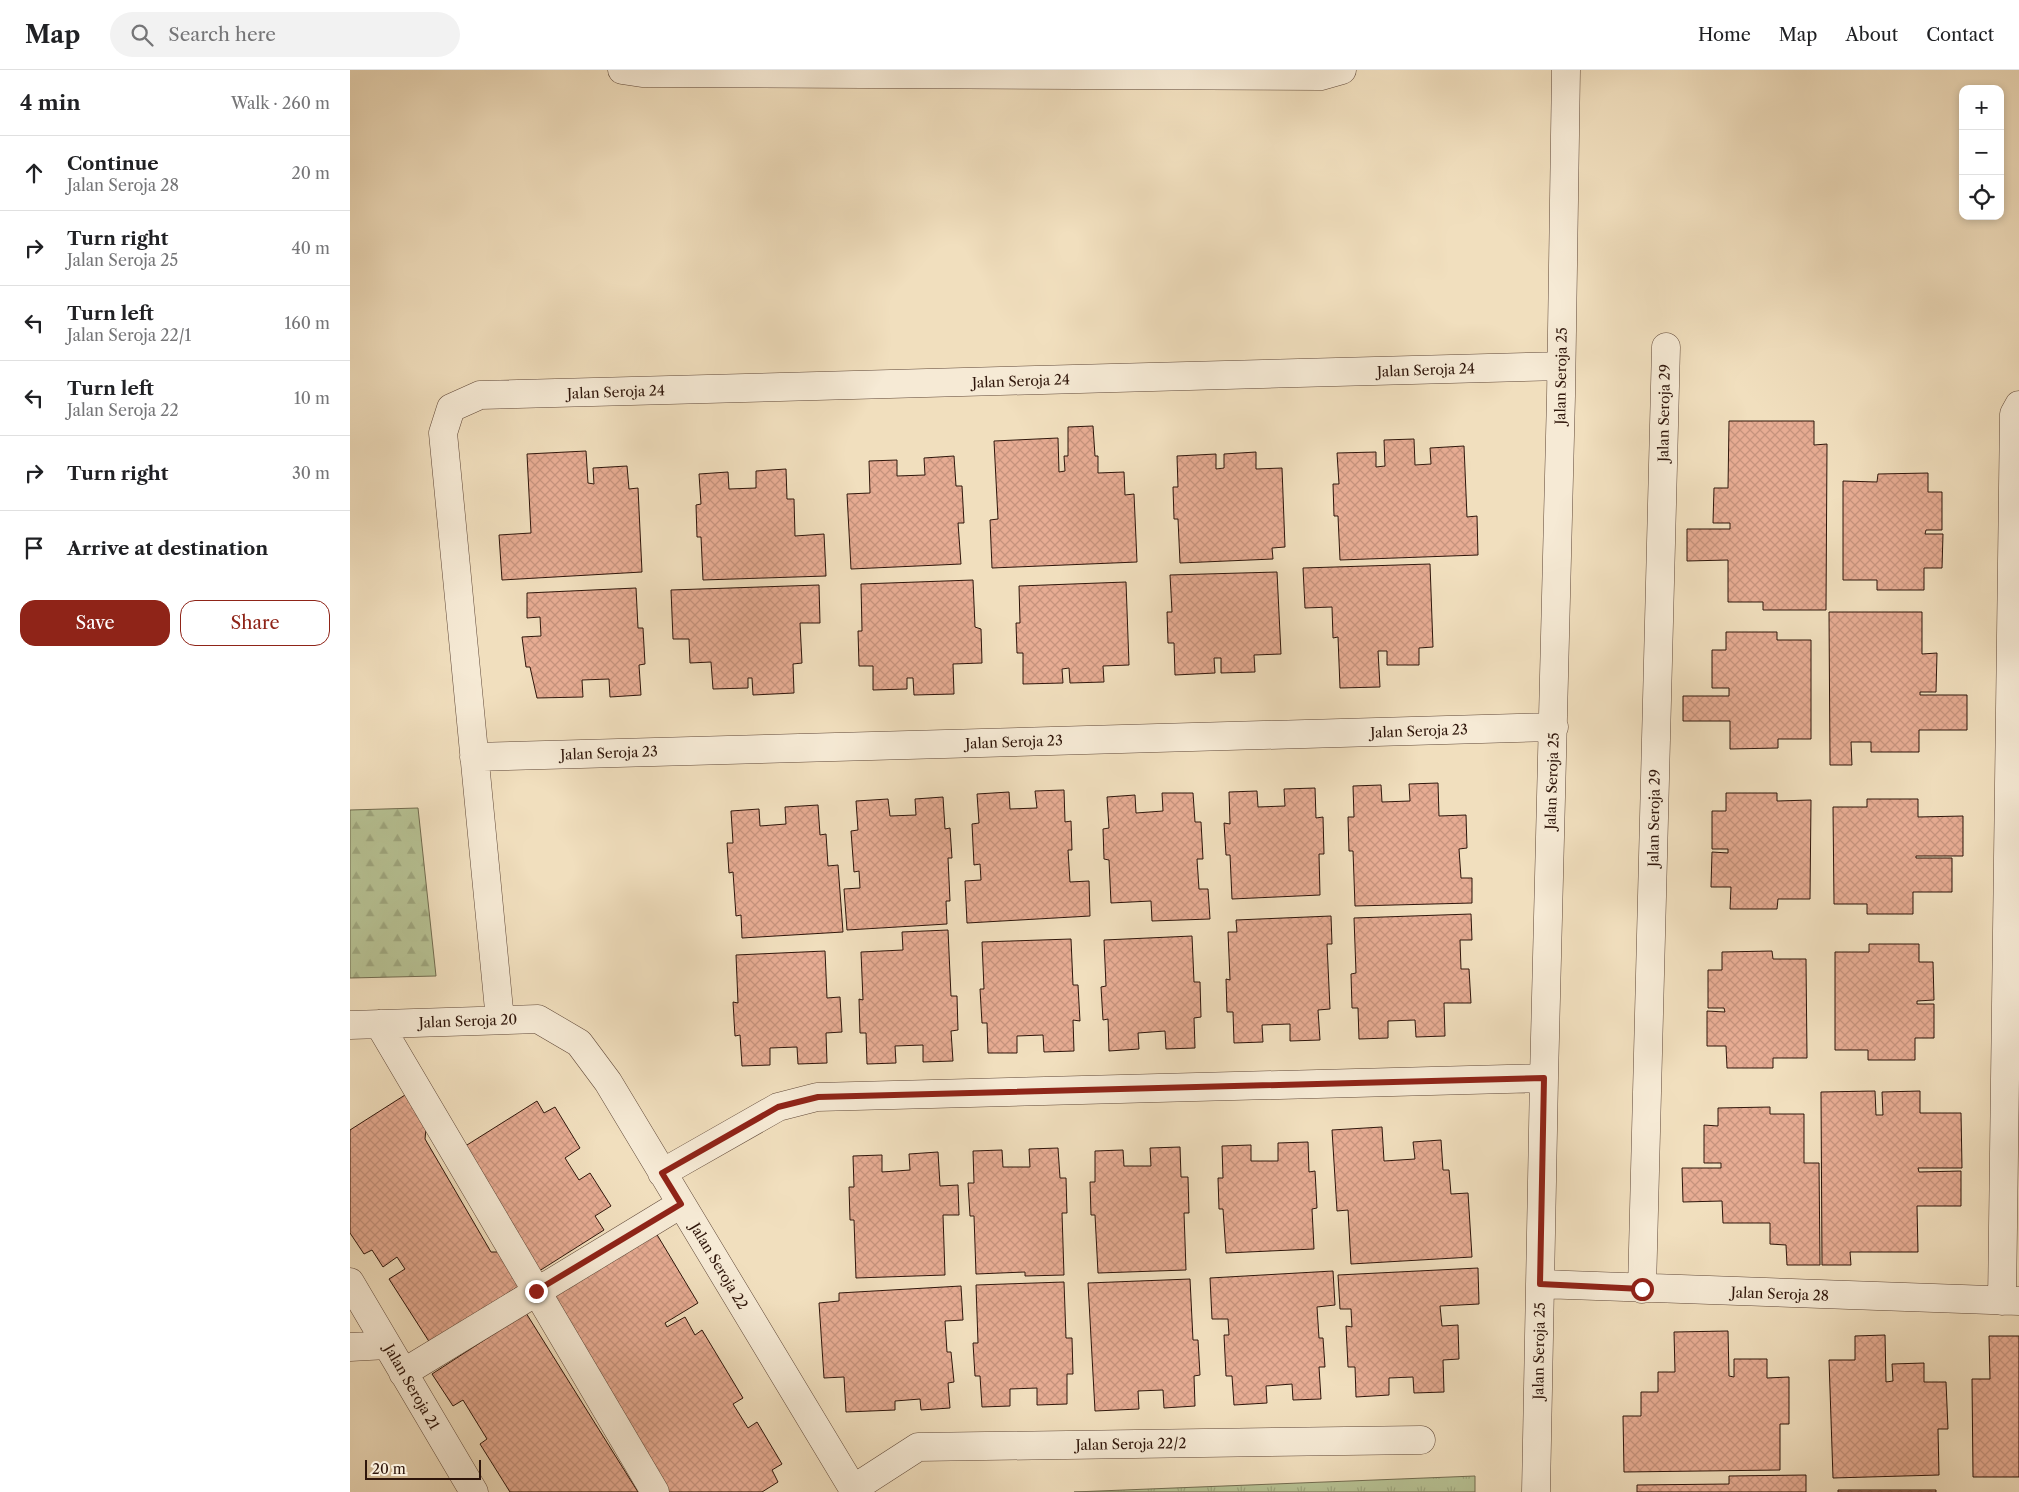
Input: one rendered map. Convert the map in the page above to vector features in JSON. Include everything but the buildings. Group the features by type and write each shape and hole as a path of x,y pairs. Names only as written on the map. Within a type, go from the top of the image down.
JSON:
{"street":[{"path":"622,70 652,73 1321,76 1342,70"},
{"name":"Jalan Seroja 25","path":"1536,1492 1544,1078 1554,727 1566,70"},
{"name":"Jalan Seroja 29","path":"1642,1289 1666,347"},
{"name":"Jalan Seroja 24","path":"474,757 442,434 451,408 480,395 1561,366"},
{"path":"2011,1301 2014,414 2019,405"},
{"name":"Jalan Seroja 23","path":"474,757 1554,727"},
{"path":"474,757 500,1020"},
{"name":"Jalan Seroja 20","path":"350,1025 538,1019 579,1043"},
{"path":"379,1024 655,1492"},
{"name":"Jalan Seroja 22","path":"579,1043 608,1082 854,1490"},
{"path":"662,1173 778,1107 818,1097 1544,1078"},
{"path":"403,1373 681,1204"},
{"name":"Jalan Seroja 21","path":"350,1282 474,1492"},
{"name":"Jalan Seroja 28","path":"1540,1284 2011,1301"},
{"path":"350,1347 387,1345"},
{"name":"Jalan Seroja 22/2","path":"854,1490 918,1447 1422,1440"}],"green space":[{"path":"418,808 436,976 350,978 350,810"},
{"path":"1475,1476 1475,1492 1074,1492"}],"route":[{"path":"536,1291 681,1204 662,1173 778,1107 818,1097 1544,1078 1540,1284 1642,1289"}]}
